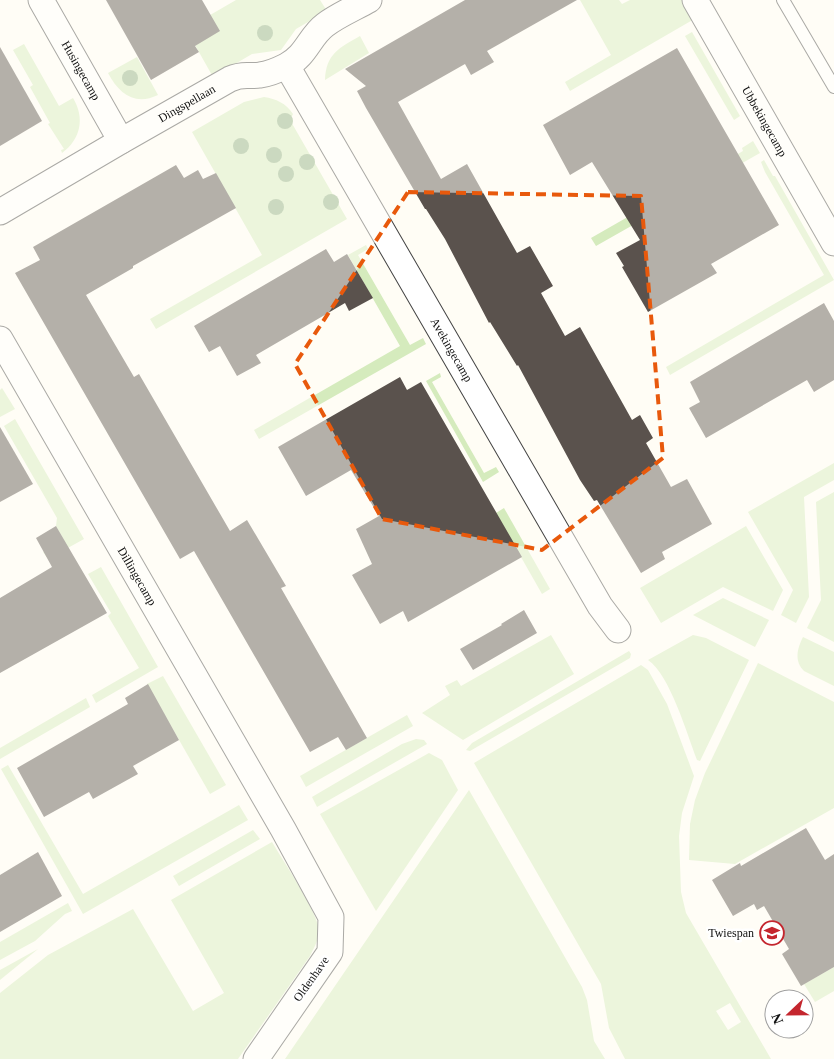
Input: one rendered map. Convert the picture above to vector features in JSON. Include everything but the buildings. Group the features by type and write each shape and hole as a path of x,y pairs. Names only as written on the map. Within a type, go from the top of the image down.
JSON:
{"street":[{"name":"Husingecamp","path":"41,0 121,141"},
{"name":"Dingspellaan","path":"0,212 230,79 241,74 260,75 287,66 299,57 309,46 316,33 325,25 369,0"},
{"name":"Ubbekingecamp","path":"695,0 827,214 834,243"},
{"name":"Avekingecamp","path":"287,66 600,606 618,630"},
{"name":"Dillingecamp","path":"0,339 274,813"},
{"name":"Oldenhave","path":"256,1059 330,952 330,916 274,813"}],"lane":[{"path":"783,0 834,87"}],"highlighted area":[{"path":"408,192 641,196 663,458 542,550 382,519 295,364"}],"green space":[{"path":"236,0 320,0 327,11 296,29 281,50 252,54 213,77 186,29"},
{"path":"580,0 619,0 622,4 630,0 685,0 696,18 570,91 565,82 611,55"},
{"path":"692,32 740,116 734,120 685,36"},
{"path":"360,36 369,53 325,80 331,58 340,48"},
{"path":"24,44 59,106 73,98 77,106 80,120 77,135 62,153 61,150 64,149 48,124 50,123 30,87 33,85 13,50"},
{"path":"137,57 158,95 142,99 128,96 117,87 108,73"},
{"path":"264,97 280,102 293,114 290,120 347,219 156,329 150,319 262,255 192,132 244,102"},
{"path":"753,141 760,153 596,246 591,238 743,151 742,148"},
{"path":"764,160 834,280 670,375 666,367 824,275 765,172 761,162"},
{"path":"366,245 368,249 358,255 410,345 423,338 426,344 259,439 254,430 400,346 348,255"},
{"path":"440,373 441,377 432,382 484,473 496,467 499,472 483,482 426,381"},
{"path":"2,388 15,409 0,417 0,390"},
{"path":"15,419 84,539 48,559 43,552 64,540 56,526 57,518 4,426"},
{"path":"834,463 834,480 804,497 809,597 796,623 781,615 793,590 748,512"},
{"path":"834,492 834,642 807,628 821,600 816,502"},
{"path":"504,508 550,589 542,594 496,513"},
{"path":"746,526 783,590 773,611 723,587 661,623 640,588"},
{"path":"101,567 158,667 96,703 92,695 139,668 108,616 111,613 88,574"},
{"path":"723,598 769,620 755,647 693,615"},
{"path":"551,635 574,674 463,740 422,713 450,695 445,686 457,680 461,686"},
{"path":"693,635 706,638 749,660 700,761 697,760 671,691 664,678 648,660"},
{"path":"803,637 834,652 834,686 804,671 801,667 798,655"},
{"path":"629,651 631,654 630,658 470,751 466,750 472,743"},
{"path":"758,663 834,702 834,808 735,864 689,860 690,824 695,800 705,773"},
{"path":"641,665 648,670 667,704 694,776 682,813 679,836 681,892 686,913 771,1059 625,1059 609,1028 601,984 474,763","holes":["730,1003 741,1022 728,1030 716,1011"]},
{"path":"163,676 226,785 210,794 147,684"},
{"path":"86,698 90,707 0,759 0,748"},
{"path":"407,715 413,726 306,787 300,776"},
{"path":"416,739 424,740 427,744 317,807 312,797 402,744"},
{"path":"429,753 442,760 458,790 376,911 320,814"},
{"path":"8,765 83,894 239,805 248,820 83,914 1,769"},
{"path":"469,790 582,987 587,1000 594,1041 605,1059 285,1059"},
{"path":"253,830 260,839 179,886 173,876"},
{"path":"272,842 313,911 319,933 310,956 238,1059 0,1059 0,993 48,955 133,909 193,1011 224,993 171,900"},
{"path":"68,903 72,911 65,914 35,941 0,960 0,942"},
{"path":"38,949 0,980 0,970"},
{"path":"834,967 834,991 815,1002 814,989 807,989 804,984"}],"place":[{"name":"Twiespan","path":"772,933"}]}
